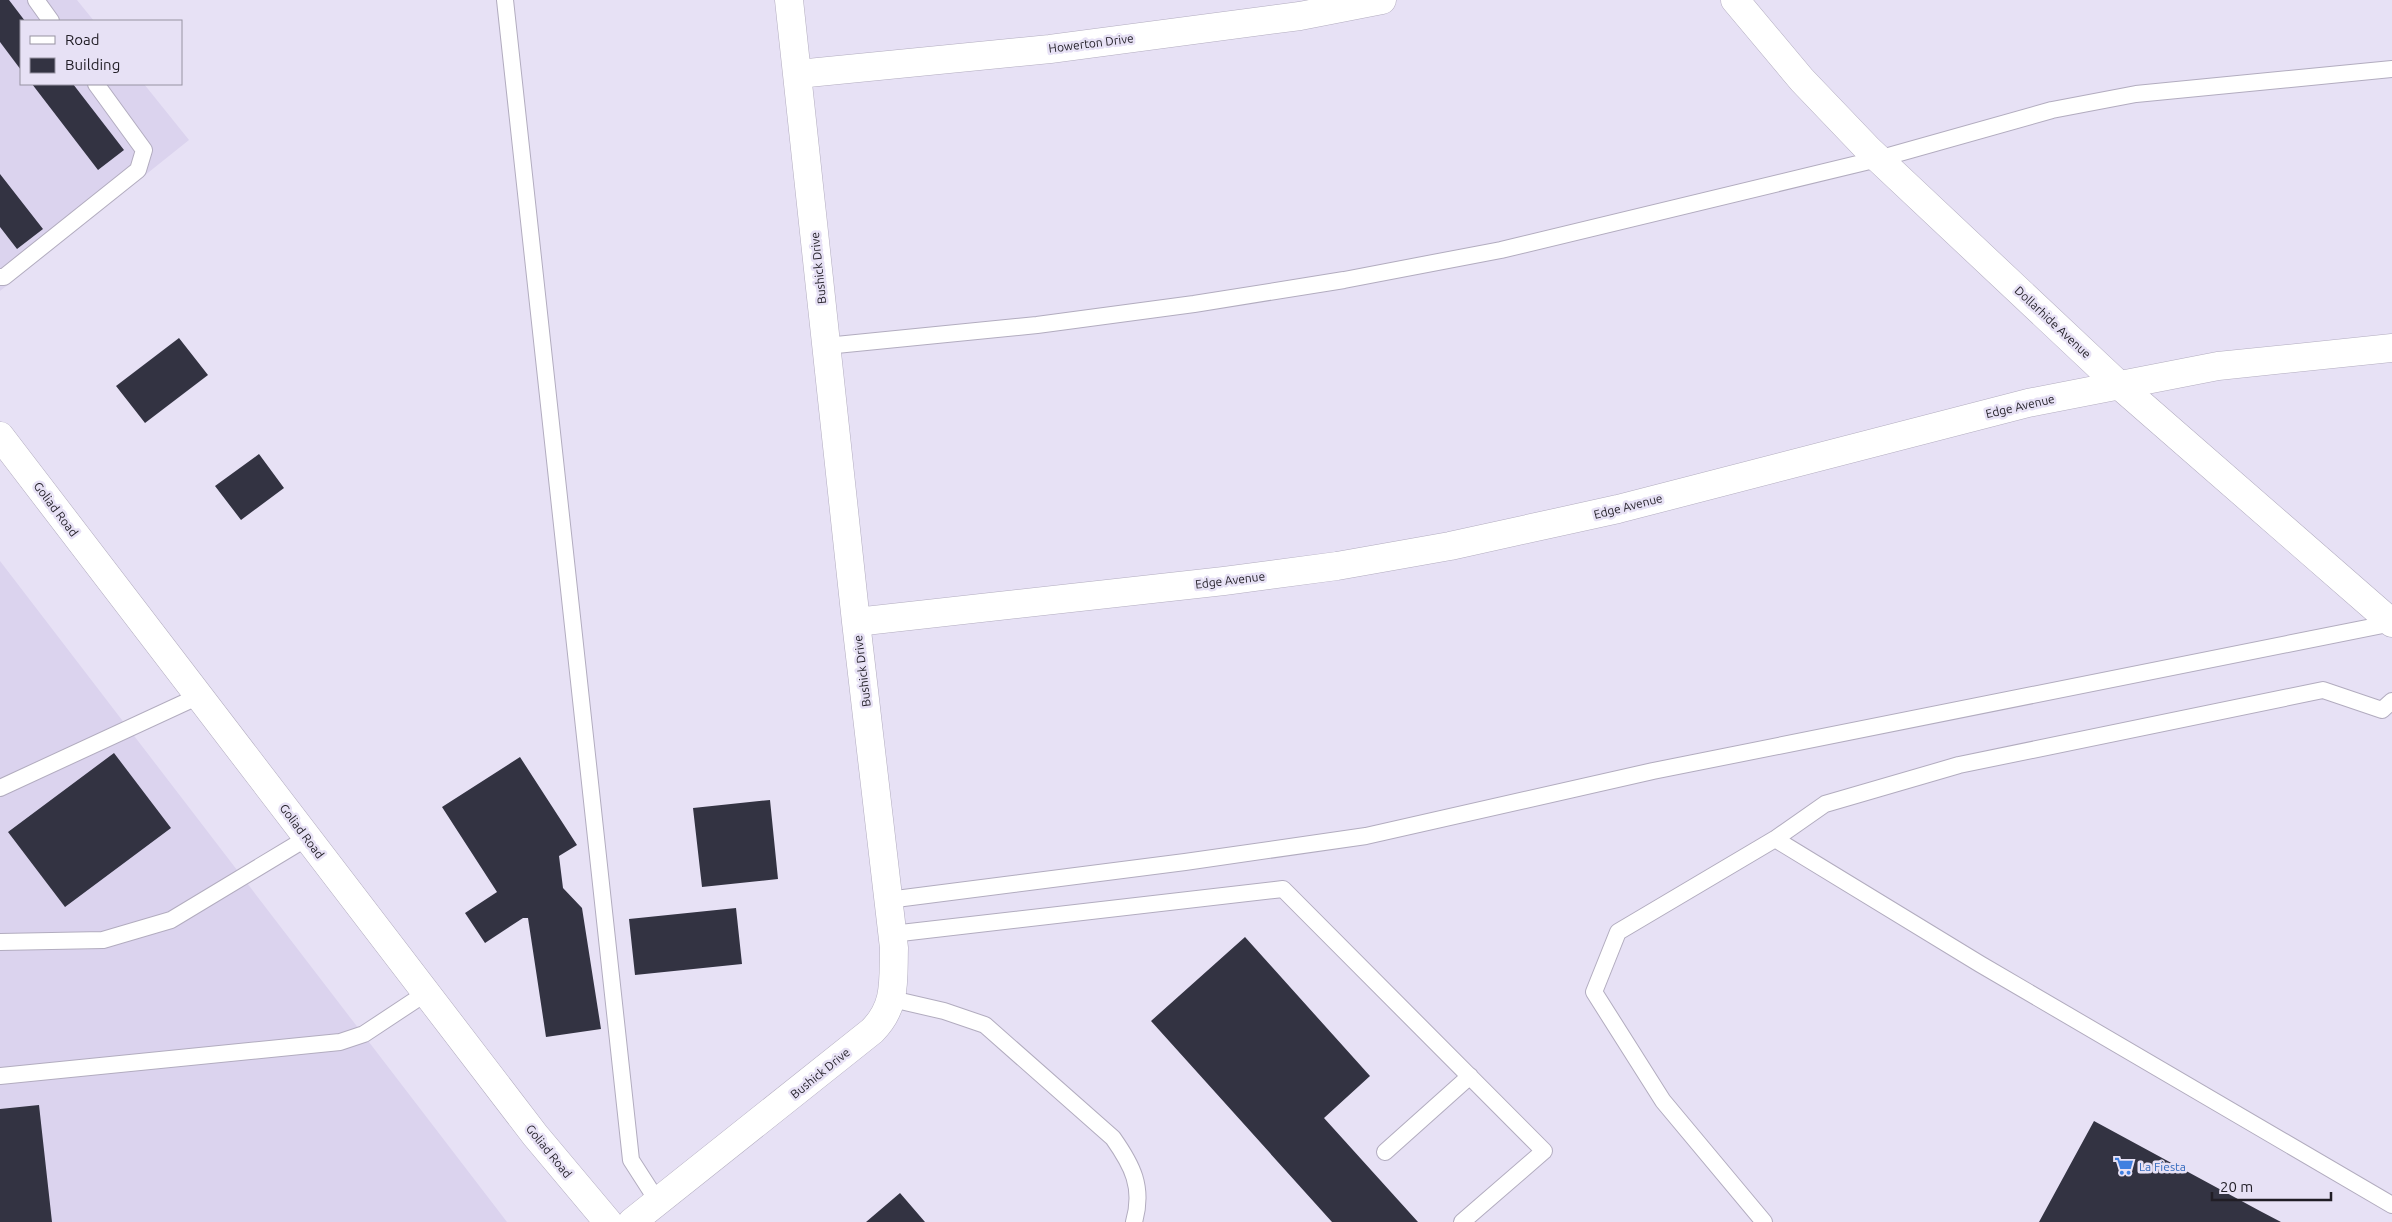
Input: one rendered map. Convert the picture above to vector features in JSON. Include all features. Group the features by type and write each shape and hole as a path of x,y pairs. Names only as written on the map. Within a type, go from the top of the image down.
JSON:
{"street":[{"name":"Bushick Drive","path":"632,1222 872,1031 884,1019 892,999 892,934 856,622 789,0"},
{"name":"Howerton Drive","path":"798,74 1078,45 1300,16 1382,0"},
{"name":"Dollarhide Avenue","path":"1735,0 1802,80 1878,159 2119,384 2392,623"},
{"name":"Edge Avenue","path":"856,622 1224,581 1337,566 1450,546 1618,509 2028,403 2218,366 2392,348"},
{"name":"Goliad Road","path":"0,436 535,1135 608,1222"}],"lane":[{"path":"36,0 50,20"},
{"path":"505,0 631,1160 658,1202"},
{"path":"826,346 1036,325 1194,304 1344,280 1501,250 1878,159 2052,110 2136,94 2392,69"},
{"path":"0,277 4,277 138,170 144,150 97,85"},
{"path":"888,900 1185,862 1366,836 1653,771 2392,623"},
{"path":"1764,1222 1663,1101 1594,992 1618,932 1775,839 1825,804 1960,765 2323,690 2389,710"},
{"path":"0,788 199,696"},
{"path":"0,942 103,940 170,920 307,838"},
{"path":"1775,839 1972,959 2392,1205"},
{"path":"892,934 1283,888 1544,1151 1462,1222"},
{"path":"0,1076 340,1042 364,1034 426,993"},
{"path":"892,999 944,1011 985,1025 1113,1138 1129,1160 1138,1185 1134,1222"},
{"path":"1385,1152 1470,1076"}],"shaded area":[{"path":"0,0 77,0 93,20 20,20 20,85 145,85 189,140 0,291"},
{"path":"0,561 507,1222 0,1222"}],"building":[{"path":"0,0 9,0 24,20 20,20 20,69 0,42"},
{"path":"33,85 74,85 124,150 98,170"},
{"path":"0,174 43,229 17,249 0,227"},
{"path":"179,338 208,375 145,423 116,386"},
{"path":"259,454 284,488 241,520 215,486"},
{"path":"114,753 171,828 65,907 8,832"},
{"path":"520,757 577,845 559,856 563,888 582,908 601,1029 546,1037 528,918 523,918 485,943 465,913 497,892 442,807"},
{"path":"770,800 778,879 702,887 693,808"},
{"path":"736,908 742,964 635,975 629,919"},
{"path":"1245,937 1370,1076 1324,1118 1418,1222 1332,1222 1151,1021"},
{"path":"39,1105 52,1222 0,1222 0,1109"},
{"name":"La Fiesta","path":"2094,1121 2260,1211 2281,1222 2039,1222"},
{"path":"900,1193 925,1222 866,1222"}],"place":[{"name":"La Fiesta","path":"2124,1166"}]}
